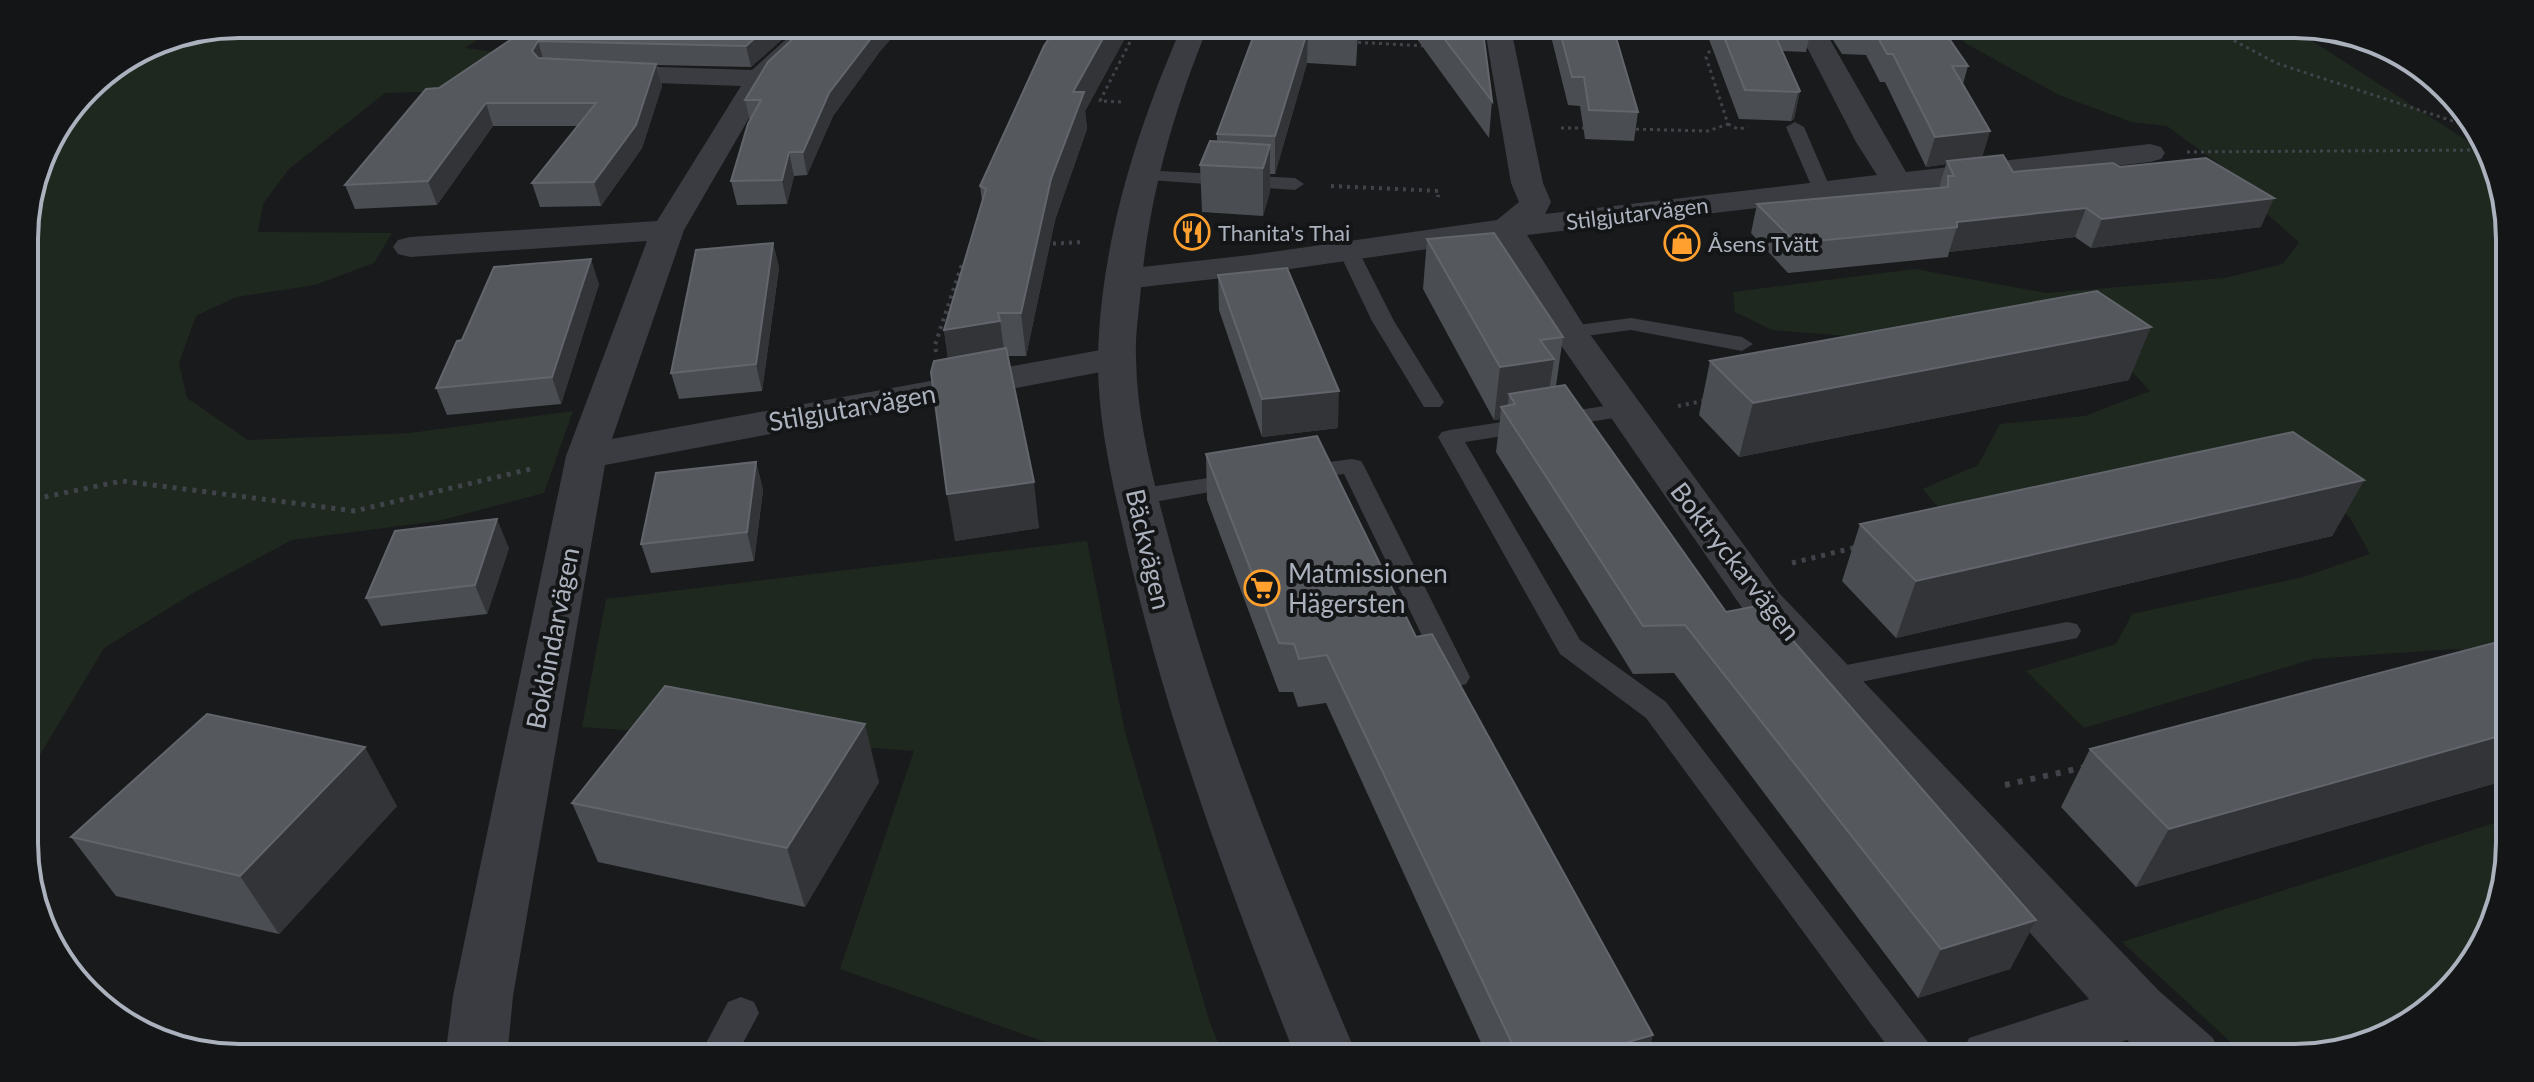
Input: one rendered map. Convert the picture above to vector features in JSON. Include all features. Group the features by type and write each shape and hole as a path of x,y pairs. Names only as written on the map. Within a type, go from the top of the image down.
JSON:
{"street":[{"name":"Bokbindarvägen","path":"478,1044 483,996 586,456 668,230 759,78 803,38"},
{"name":"Bäckvägen","path":"1190,38 1162,102 1140,175 1128,241 1117,358 1137,497 1164,616 1239,841 1321,1044"},
{"path":"1500,38 1527,183 1535,202 1530,212 1506,228"},
{"path":"1815,38 1871,142 1896,181"},
{"path":"581,72 759,78"},
{"name":"Stilgjutarvägen","path":"1124,279 1506,228 2150,153"},
{"name":"Boktryckarvägen","path":"1506,228 1570,332 1763,604 2137,1010 2175,1044"},
{"path":"410,247 668,230"},
{"name":"Stilgjutarvägen","path":"586,456 1117,358"},
{"path":"2034,1044 2137,1010"}],"lane":[{"path":"1795,127 1823,192"},
{"path":"1140,175 1295,184"},
{"path":"1348,250 1383,321 1432,402"},
{"path":"1570,332 1631,324 1742,344"},
{"path":"1624,410 1450,437 1570,647 1656,710 1907,1044"},
{"path":"1137,497 1352,466 1456,677"},
{"path":"1831,678 2067,631"},
{"path":"724,1044 741,1013"}],"path":[{"path":"1122,102 1100,101 1132,38"},
{"path":"1347,42 1469,38"},
{"path":"2229,38 2276,63 2458,123"},
{"path":"1732,51 1709,52 1706,57 1728,124 1738,129 1748,127"},
{"path":"1628,129 1708,131 1728,124"},
{"path":"1516,127 1596,128"},
{"path":"2150,153 2475,150"},
{"path":"1295,184 1432,191"},
{"path":"1043,244 1128,241"},
{"path":"944,390 935,345 961,267 969,259"},
{"path":"1678,406 1723,397"},
{"path":"38,498 122,481 355,511 586,456"},
{"path":"1777,567 1865,545"},
{"path":"2002,786 2094,765"}],"shaded area":[{"path":"480,38 465,48 561,60 522,89 385,93 289,169 263,204 258,232 392,233 374,263 315,285 236,297 196,316 179,363 187,398 248,440 410,433 573,411 544,493 438,521 292,540 195,592 104,648 38,758 38,226 53,162 72,127 97,97 127,72 162,53 213,40"},
{"path":"1962,38 2309,39 2471,143 2489,187 2496,239 2496,652 2453,649 2313,659 2084,728 2026,671 2116,644 2132,614 2303,577 2370,554 2349,516 2294,478 1943,513 1923,489 1978,465 2000,424 2085,416 2150,391 2118,357 1772,330 1735,312 1733,292 1915,269 2047,293 2224,278 2283,264 2299,242 2253,202 2219,164 2167,126 2131,122 2059,95 1965,43"},
{"path":"1087,541 1125,732 1218,1044 1044,1044 840,969 914,751 582,727 606,599"},
{"path":"2496,822 2492,882 2481,920 2469,943 2437,985 2417,1002 2384,1023 2359,1033 2308,1044 2233,1044 2122,942"}],"building":[{"path":"513,38 755,38 746,46 538,41 532,51 538,58 656,64 636,125 594,182 532,183 596,103 486,103 428,181 345,185 426,89 439,88"},
{"path":"794,38 871,38 829,93 803,152 789,152 782,180 731,181 748,124 761,100 745,100 768,62"},
{"path":"1049,38 1103,38 1073,92 1084,92 1051,179 1021,313 998,313 1000,321 944,330 986,189 980,186"},
{"path":"1253,38 1305,38 1275,136 1217,134"},
{"path":"1444,38 1484,38 1492,101"},
{"path":"1562,38 1616,38 1638,112 1589,110 1584,77 1572,77"},
{"path":"1725,38 1776,38 1800,91 1745,90"},
{"path":"1878,38 1949,38 1968,66 1952,66 1990,131 1935,137 1893,54 1887,54"},
{"path":"1210,141 1270,145 1263,168 1200,165"},
{"path":"2003,155 2013,172 2113,163 2120,167 2206,158 2274,198 2102,219 2086,208 1957,222 1957,227 1796,243 1757,204 1948,187 1948,176 1954,176 1947,161"},
{"path":"1494,233 1563,337 1540,340 1554,359 1500,367 1427,239"},
{"path":"773,243 756,364 671,373 696,250"},
{"path":"591,259 552,377 436,388 457,341 462,340 494,267"},
{"path":"1287,268 1339,391 1262,399 1218,275"},
{"path":"2097,291 2151,327 1753,403 1710,361"},
{"path":"1006,348 1034,482 947,494 931,372 934,361"},
{"path":"1565,385 1726,612 1762,605 2036,920 1941,949 1685,625 1643,626 1501,407 1515,404 1509,394"},
{"path":"2293,432 2364,480 1916,581 1860,524"},
{"path":"1317,436 1416,637 1432,634 1653,1035 1622,1044 1512,1044 1327,655 1299,659 1294,644 1279,643 1206,454"},
{"path":"756,462 747,532 641,544 656,473"},
{"path":"497,519 475,585 366,598 395,531"},
{"path":"2496,642 2496,737 2169,829 2090,749"},
{"path":"665,686 865,724 787,848 572,803"},
{"path":"207,714 365,747 240,876 71,837"}],"place":[{"name":"Thanita's Thai","path":"1192,232"},
{"name":"Åsens Tvätt","path":"1682,243"},
{"name":"Matmissionen Hägersten","path":"1262,588"}]}
